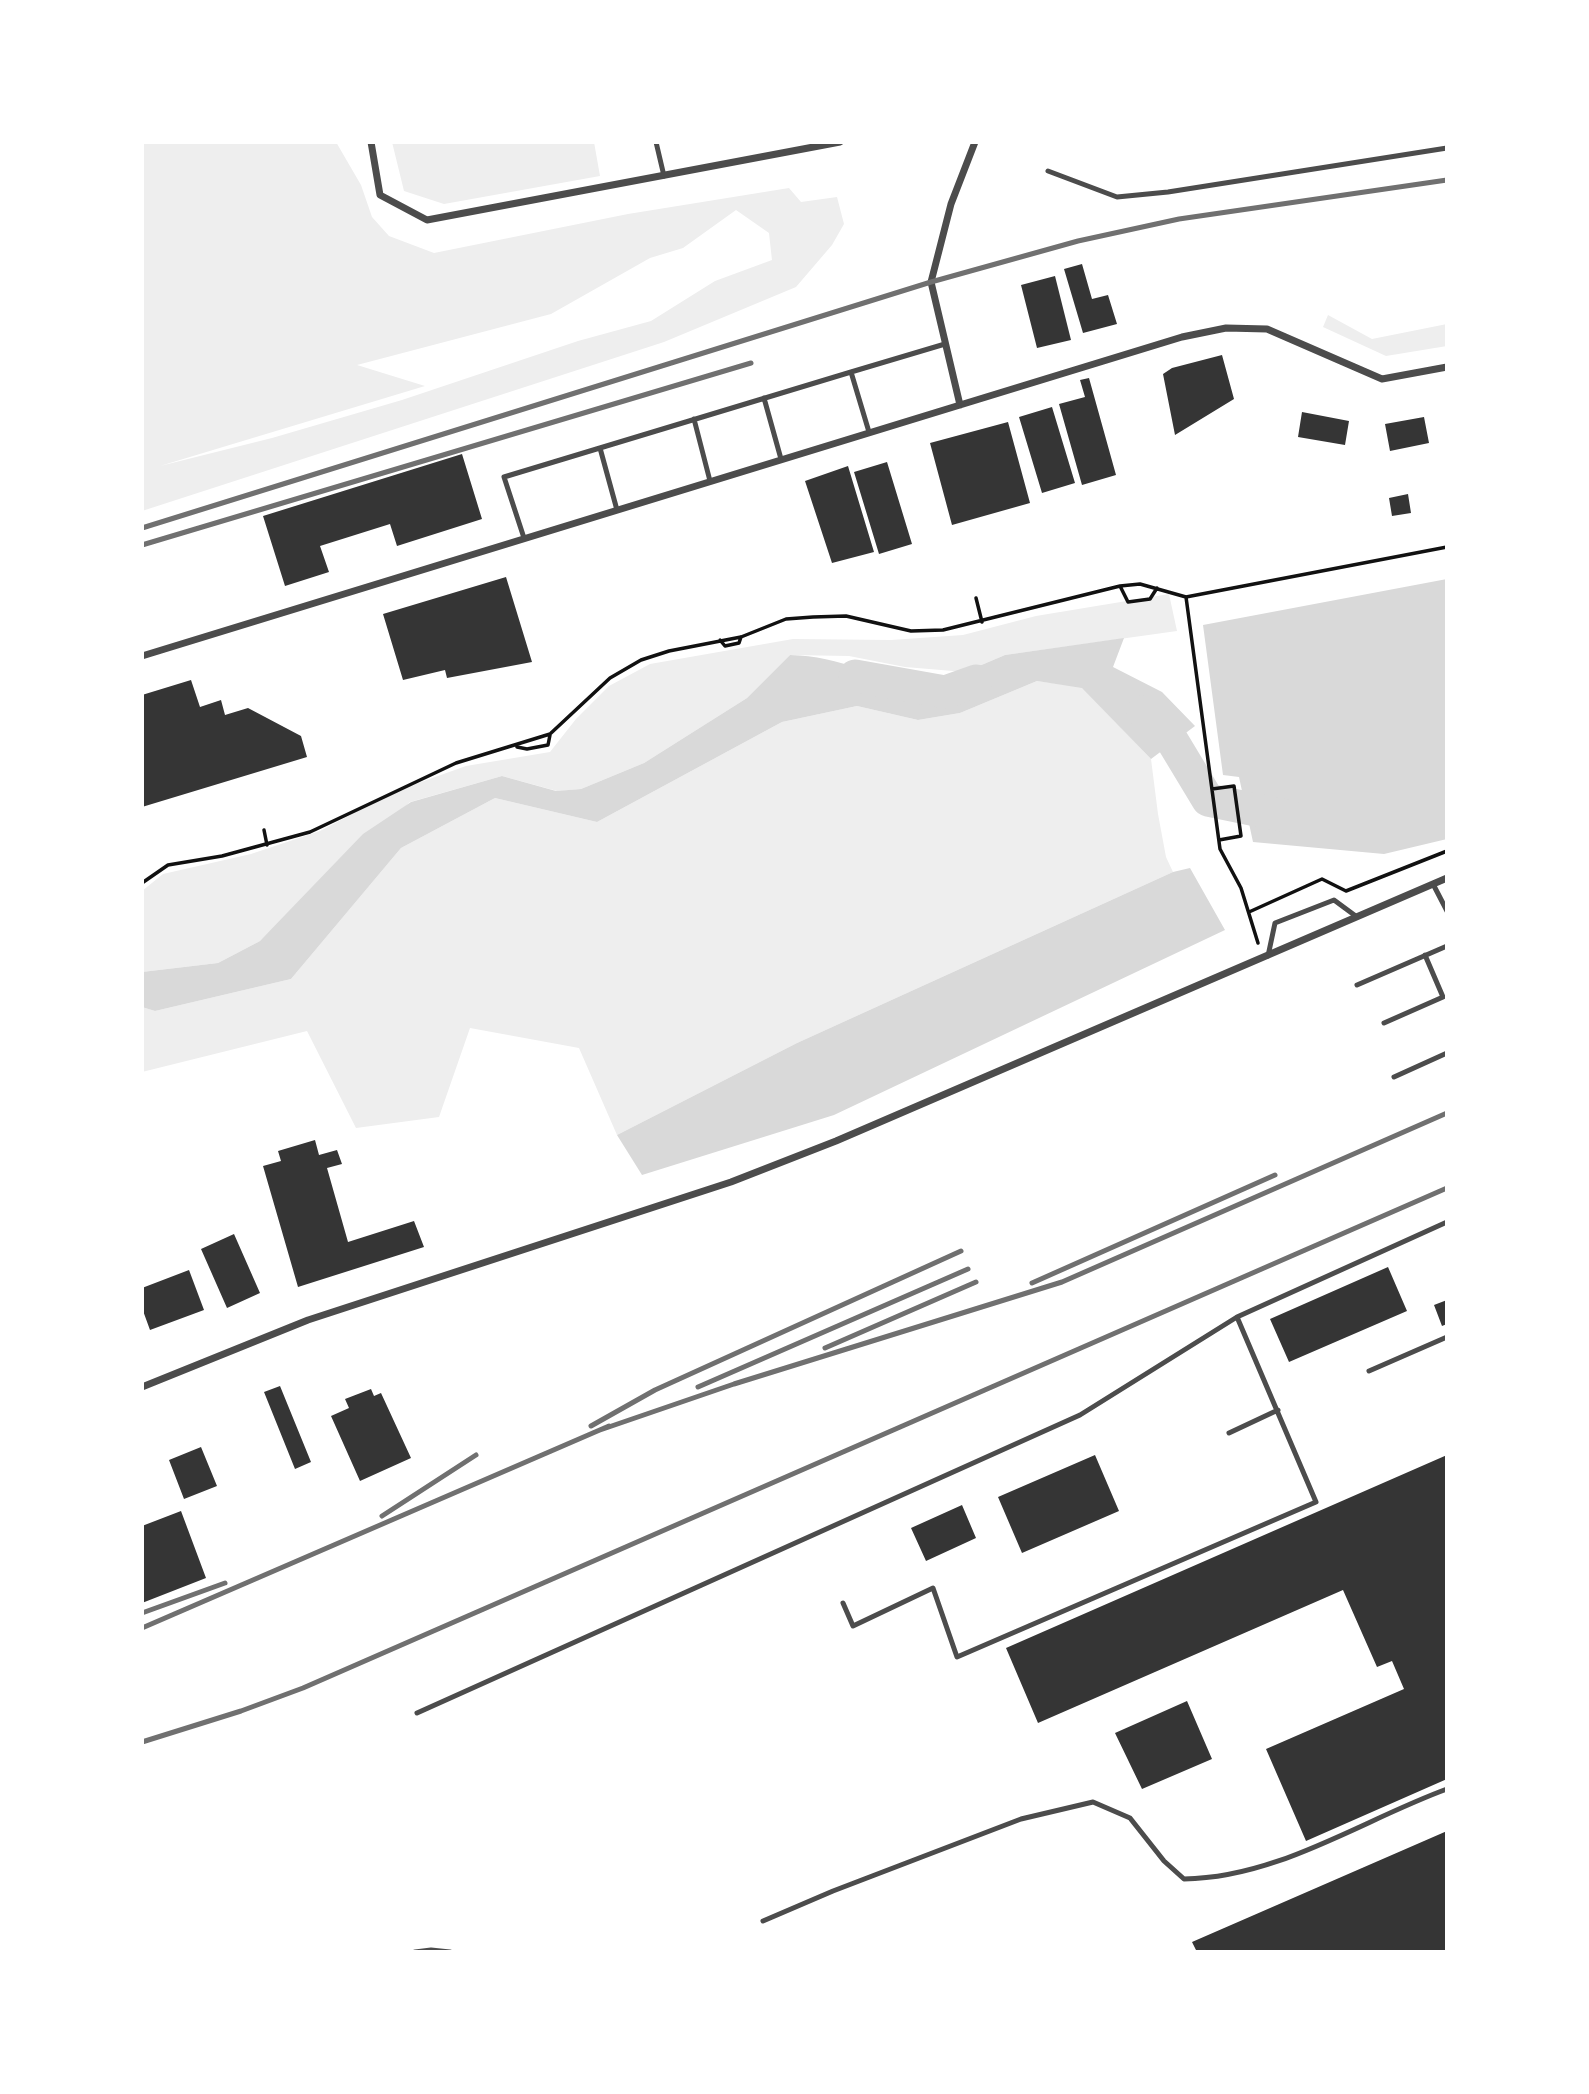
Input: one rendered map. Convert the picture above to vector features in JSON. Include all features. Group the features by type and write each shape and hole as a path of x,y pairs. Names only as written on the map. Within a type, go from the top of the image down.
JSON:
{"street":[{"path":"371,142 380,195 427,219 840,142"},
{"path":"960,405 931,282 951,204 975,142"},
{"path":"142,656 1182,337 1226,328 1267,329 1382,379 1447,367"},
{"path":"142,1387 308,1320 731,1182 849,1136 1447,878"}],"lane":[{"path":"656,142 664,176"},
{"path":"1048,171 1117,197 1168,192 1447,148"},
{"path":"524,538 504,477 945,344"},
{"path":"850,372 869,432"},
{"path":"764,398 781,459"},
{"path":"694,419 710,481"},
{"path":"600,448 617,510"},
{"path":"1433,884 1447,911"},
{"path":"1265,957 1275,923 1334,900 1357,918"},
{"path":"1357,985 1447,946"},
{"path":"1384,1023 1443,997 1425,956"},
{"path":"1394,1077 1447,1054"},
{"path":"417,1713 1080,1415 1237,1317 1447,1222"},
{"path":"843,1603 853,1626 933,1588 957,1657 1316,1502 1237,1317"},
{"path":"1370,1371 1447,1337"},
{"path":"1229,1433 1278,1410"},
{"path":"764,1921 833,1891 1021,1819 1093,1802 1130,1818 1164,1861 1184,1879 1216,1878 1288,1857 1447,1789"},
{"path":"415,1952 450,1952"}],"path":[{"path":"142,883 168,865 267,845 310,832 456,762 514,747 550,734 610,678 641,660 741,636 786,619 846,616 911,631 943,630 1119,586 1140,584 1186,597 1447,547"},
{"path":"1119,586 1128,602 1150,599 1157,588"},
{"path":"1186,597 1185,609 1192,633 1220,849 1241,888 1265,957"},
{"path":"976,598 982,622"},
{"path":"514,747 527,750 548,745 550,734"},
{"path":"1212,789 1234,786 1236,799 1241,836 1219,840"},
{"path":"264,830 267,845"},
{"path":"1249,912 1322,879 1346,891 1447,851"}],"shaded area":[{"path":"142,142 336,142 361,185 372,217 389,236 434,253 628,214 789,188 801,202 837,197 844,224 832,245 796,287 664,342 142,511","holes":["736,210 769,233 772,260 715,281 651,321 578,341 402,400 272,438 160,466 425,386 357,365 551,314 650,258 683,248"]},
{"path":"392,142 594,142 600,176 444,204 404,191"},
{"path":"1328,315 1372,339 1447,324 1447,346 1386,356 1323,327"},
{"path":"1447,579 1447,839 1384,854 1253,842 1239,777 1223,775 1203,625"},
{"path":"1169,594 1177,631 1005,655 965,672 905,667 849,656 790,655 747,698 644,763 581,789 557,791 502,776 410,802 260,941 218,963 142,972 142,891 163,874 251,854 320,831 396,791 466,766 550,752 576,719 609,686 650,664 793,639 891,640 963,635 1036,616"},
{"path":"1124,638 1113,667 1162,692 1195,726 1151,759 1082,688 1037,681 960,713 918,720 857,706 782,722 597,822 495,798 401,848 291,979 155,1011 142,1007 142,972 218,963 260,941 363,834 411,802 502,776 556,791 581,789 644,763 747,698 790,655 843,663 925,696 965,672 1005,655"},
{"path":"1037,681 1082,687 1151,759 1166,857 1173,872 797,1043 617,1135 579,1048 470,1028 439,1117 356,1128 307,1031 142,1072 142,1007 155,1011 291,979 401,848 495,798 597,822 782,722 857,706 918,720 960,713"},
{"path":"1190,868 1225,930 834,1115 642,1175 617,1135 797,1043 1173,872"}],"building":[{"path":"1082,264 1092,299 1108,295 1117,324 1083,333 1064,269"},
{"path":"1055,276 1071,340 1037,348 1021,285"},
{"path":"1222,355 1234,399 1175,435 1163,374 1172,368"},
{"path":"1089,378 1116,475 1082,485 1059,404 1085,397 1080,380"},
{"path":"1052,407 1075,483 1042,493 1019,417"},
{"path":"1302,412 1349,421 1345,445 1298,437"},
{"path":"1424,417 1429,443 1390,451 1385,424"},
{"path":"1008,422 1030,503 952,525 930,443"},
{"path":"462,454 482,519 397,546 390,524 320,546 329,572 285,586 263,516"},
{"path":"887,462 912,544 879,554 854,472"},
{"path":"848,466 874,552 832,563 805,481"},
{"path":"1408,494 1411,513 1392,516 1389,498"},
{"path":"506,577 532,662 447,678 445,670 403,680 383,614"},
{"path":"191,680 200,707 221,700 225,715 248,708 301,736 307,757 142,807 142,695"},
{"path":"315,1140 319,1155 337,1150 342,1164 327,1168 348,1242 414,1221 424,1247 298,1287 263,1166 281,1161 278,1151"},
{"path":"234,1234 260,1293 227,1308 201,1249"},
{"path":"1388,1267 1407,1311 1289,1362 1270,1319"},
{"path":"189,1270 204,1310 150,1330 142,1308 142,1288"},
{"path":"1447,1300 1447,1324 1442,1326 1434,1305"},
{"path":"280,1386 311,1462 295,1469 264,1392"},
{"path":"371,1389 374,1396 381,1393 411,1458 360,1481 331,1416 349,1408 345,1399"},
{"path":"201,1447 217,1486 184,1499 169,1460"},
{"path":"1095,1455 1119,1511 1022,1553 998,1497"},
{"path":"1447,1455 1447,1779 1306,1841 1266,1749 1404,1689 1392,1661 1377,1667 1343,1590 1038,1723 1006,1648"},
{"path":"962,1505 976,1538 926,1561 911,1528"},
{"path":"181,1511 206,1578 142,1603 142,1526"},
{"path":"1187,1701 1212,1759 1142,1789 1115,1733"},
{"path":"1447,1831 1447,1952 1197,1952 1192,1942"}],"waterway":[{"path":"855,676 945,692 976,681"},
{"path":"1143,712 1173,742 1208,800 1290,817"}],"railway":[{"path":"142,528 931,282 1078,241 1179,219 1447,180"},
{"path":"142,545 751,363"},
{"path":"600,1430 734,1384 1062,1282 1447,1113"},
{"path":"1032,1283 1275,1175"},
{"path":"142,1742 303,1688 1447,1188"},
{"path":"591,1426 655,1390 961,1251"},
{"path":"698,1387 968,1269"},
{"path":"825,1348 976,1282"},
{"path":"142,1628 609,1426"},
{"path":"382,1516 476,1455"},
{"path":"142,1613 225,1583"}]}
